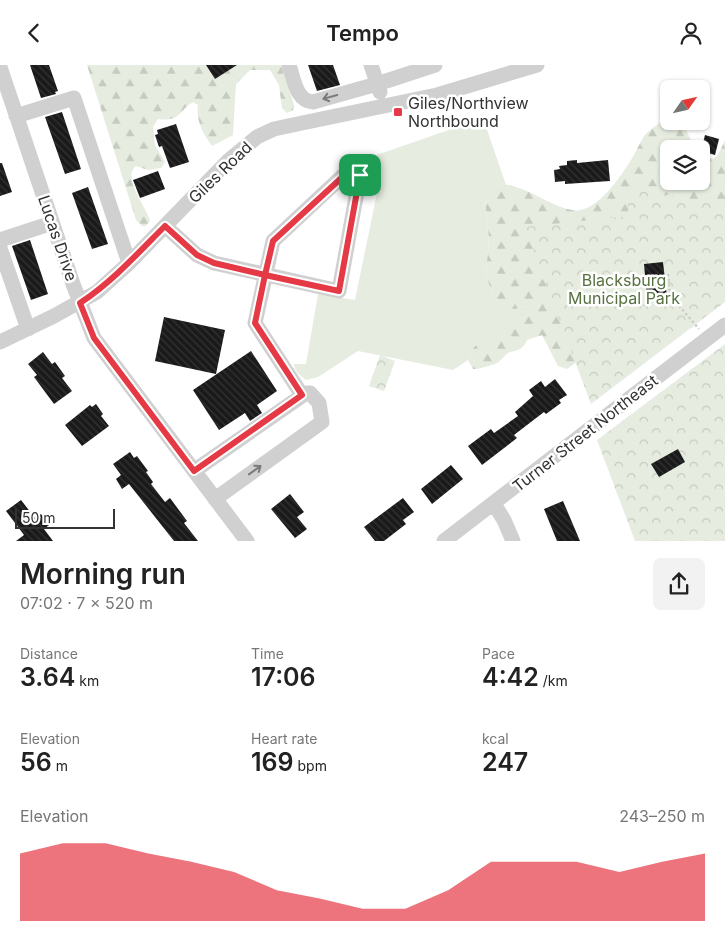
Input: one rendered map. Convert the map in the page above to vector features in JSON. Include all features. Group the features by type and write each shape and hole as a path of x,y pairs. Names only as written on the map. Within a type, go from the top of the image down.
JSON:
{"street":[{"path":"289,65 300,96 306,101 313,102 435,65"},
{"path":"371,65 384,106"},
{"name":"Giles Road","path":"0,342 80,303 97,292 129,263 242,147 257,137 283,127 436,95 537,65"},
{"name":"Lucas Drive","path":"0,67 52,223 94,338 247,541"},
{"path":"16,116 74,98 129,263"},
{"path":"165,226 197,255 214,263 265,275 339,291 360,175 350,170 273,241 265,275 255,323 302,395"},
{"path":"0,240 52,223"},
{"path":"0,248 28,329"},
{"name":"Turner Street Northeast","path":"444,541 725,325"},
{"path":"194,471 302,395 310,393 319,403 322,422 215,499"},
{"path":"494,504 504,520 513,541"}],"path":[{"path":"668,274 670,295 698,329"}],"green space":[{"path":"87,65 206,65 215,79 234,65 281,65 294,105 293,110 287,113 282,108 279,85 270,70 250,70 236,84 233,135 212,146 201,127 198,117 198,105 193,102 171,119 158,119 153,127 155,145 165,162 161,168 148,170 136,166 132,171 131,177 136,193 150,221 146,226 142,226 136,220"},
{"path":"483,118 506,185 501,184 485,199 489,239 486,273 491,291 497,301 515,309 529,306 534,308 532,313 505,326 489,339 476,345 471,351 468,360 453,370 358,351 318,377 306,380 296,371 294,364 306,364 318,294 355,300 378,188 367,185 371,157"},
{"path":"660,122 660,130 686,130 691,140 660,140 660,190 710,190 710,158 713,159 718,155 725,140 725,235 567,369 558,366 542,335 527,340 522,348 508,353 497,363 473,369 468,360 471,351 476,345 489,339 505,326 532,313 533,308 529,306 515,309 504,308 491,291 486,273 489,239 485,199 501,184 529,192 563,208 581,210 591,206 600,200 616,182 644,137"},
{"name":"Blacksburg Municipal Park","path":"628,188 725,205 725,302 591,404 525,227 628,216"},
{"path":"725,344 725,541 635,541 597,440"},
{"path":"380,355 395,361 384,391 369,386"}],"building":[{"path":"30,65 49,65 58,91 55,92 56,94 41,98"},
{"path":"206,65 237,65 215,79"},
{"path":"308,65 333,65 340,85 317,91"},
{"path":"62,112 81,169 65,174 45,117"},
{"path":"176,124 189,162 170,168 162,146 159,147 155,135 158,134 157,130"},
{"path":"705,135 719,139 715,155 710,154 710,140 704,140"},
{"path":"577,160 577,163 608,160 610,181 565,184 565,181 555,182 554,170 560,169 559,166 567,165 567,161"},
{"path":"0,163 2,163 12,192 0,196"},
{"path":"158,171 165,189 140,198 133,180"},
{"path":"88,187 108,244 92,249 72,193"},
{"path":"30,240 48,294 31,300 12,246"},
{"path":"663,262 667,297 647,299 644,264"},
{"path":"164,317 225,330 216,374 155,361"},
{"path":"251,351 277,391 257,405 262,413 250,421 245,413 219,430 193,390"},
{"path":"43,352 52,364 55,362 65,376 62,378 72,391 54,404 34,377 37,375 28,364"},
{"path":"555,379 567,395 559,400 561,403 546,414 544,412 514,435 517,438 482,465 468,446 491,429 494,433 518,416 515,412 533,396 529,390 541,381 545,387"},
{"path":"96,404 103,414 101,416 109,426 82,446 65,425 90,405 92,407"},
{"path":"678,449 685,462 659,477 651,464"},
{"path":"130,452 134,458 137,456 148,471 146,472 153,482 151,484 165,502 170,498 187,521 184,523 198,541 174,541 129,484 122,489 116,479 121,475 113,464"},
{"path":"451,465 463,479 432,504 421,489"},
{"path":"290,494 304,512 297,517 307,529 295,538 271,509"},
{"path":"403,498 414,512 403,520 406,524 384,541 375,541 364,527"},
{"path":"21,500 35,518 41,514 49,525 44,529 53,541 16,541 24,535 6,511"},
{"path":"563,501 580,541 557,541 544,509"}],"place":[{"name":"Giles/Northview Northbound","path":"398,112"}],"route":[{"path":"360,175 339,291 265,275 255,323 302,395 194,471 94,338 80,303 97,292 165,226 197,255 214,263 265,275 273,241 350,170 360,175"}]}
